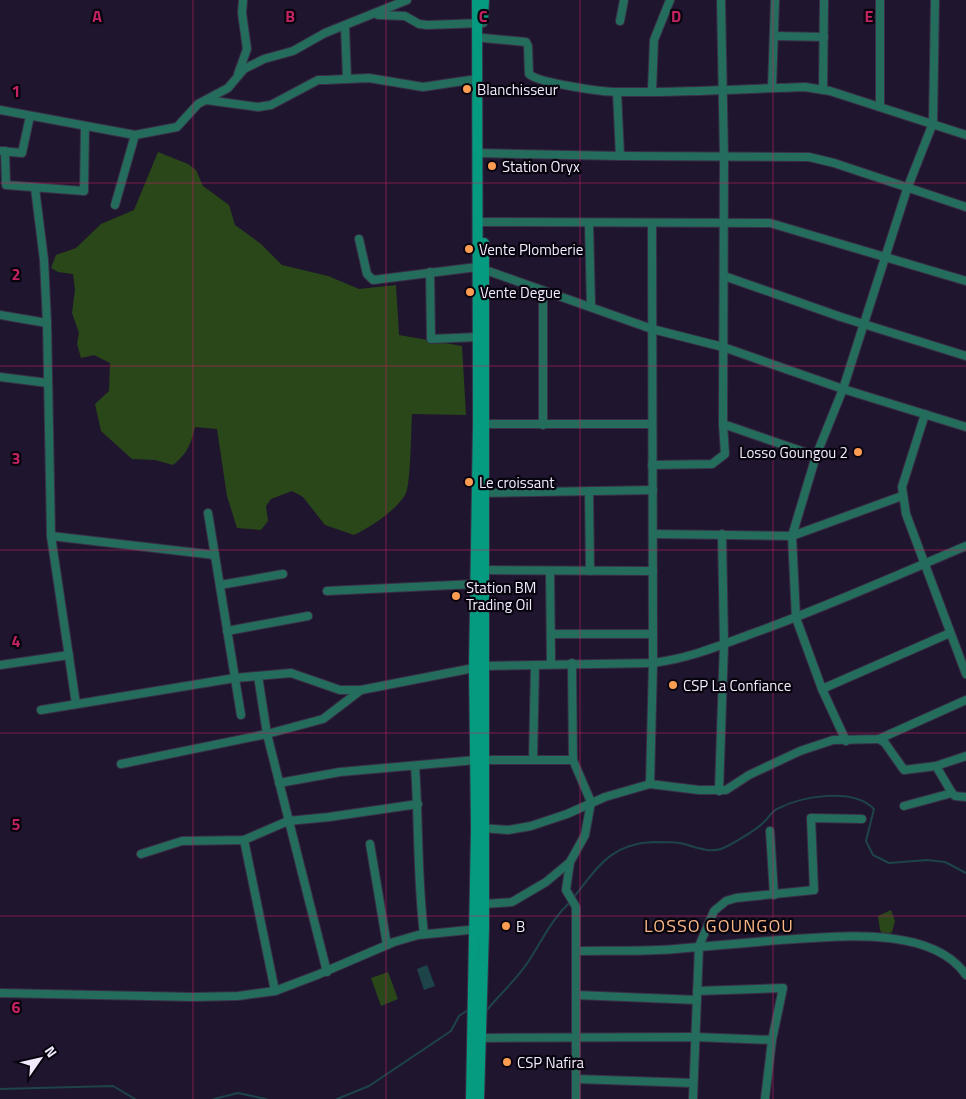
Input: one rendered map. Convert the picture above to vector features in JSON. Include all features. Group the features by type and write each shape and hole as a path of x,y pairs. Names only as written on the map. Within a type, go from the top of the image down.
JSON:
{"main road":[{"path":"477,0 483,38 480,154"},
{"path":"479,1099 481,828 479,666 475,584 480,493 481,424 481,223 478,79 480,23 484,0"},
{"path":"481,269 477,337 481,424"},
{"path":"479,666 485,570 480,493"},
{"path":"471,1099 480,929 484,904 481,828"}],"street":[{"path":"238,76 247,49 242,12 243,0"},
{"path":"0,110 135,135 177,127 184,122 192,110 228,88 244,69 253,64 293,51 325,33 407,0"},
{"path":"620,21 624,0"},
{"path":"652,90 654,40 670,0"},
{"path":"652,465 710,464 717,462 725,454 723,424 724,157 721,0"},
{"path":"772,88 775,0"},
{"path":"823,90 824,0"},
{"path":"880,0 880,107"},
{"path":"846,741 822,689 796,618 792,536 816,456 842,389 907,189 933,123 935,0"},
{"path":"372,15 405,16 419,24 427,25 480,23"},
{"path":"344,26 347,79"},
{"path":"775,36 824,37"},
{"path":"483,38 527,43 529,72 532,77 617,92 806,87 823,90 880,107 966,135"},
{"path":"206,100 258,107 271,104 318,80 378,79 423,87 478,79"},
{"path":"617,92 620,156"},
{"path":"30,116 22,153 3,151 6,185 84,191 85,126"},
{"path":"115,205 135,135"},
{"path":"480,154 820,159 966,207"},
{"path":"35,188 44,260 48,324 50,536 76,704"},
{"path":"481,223 770,223 966,281"},
{"path":"589,224 591,306"},
{"path":"650,784 653,664 652,224"},
{"path":"359,239 367,274 370,279 384,280 430,272 481,269 591,306 652,329 723,347 842,389 966,427"},
{"path":"430,272 431,339 477,337"},
{"path":"724,276 966,356"},
{"path":"543,290 543,424"},
{"path":"0,315 48,324"},
{"path":"0,377 48,383"},
{"path":"925,414 904,476 902,496 906,514 966,674"},
{"path":"481,424 652,424"},
{"path":"723,424 816,456"},
{"path":"480,493 652,490"},
{"path":"589,491 590,571"},
{"path":"653,534 792,536 902,496"},
{"path":"208,513 241,715"},
{"path":"719,791 724,644 722,534"},
{"path":"50,536 215,555"},
{"path":"41,710 235,678 291,673 340,690 361,690 479,666 572,663 653,664 703,653 796,618 966,546"},
{"path":"485,570 653,571"},
{"path":"550,571 551,664"},
{"path":"220,585 283,574"},
{"path":"327,592 475,584"},
{"path":"227,631 308,616"},
{"path":"822,689 950,633"},
{"path":"551,634 653,634"},
{"path":"0,665 69,655"},
{"path":"572,663 573,760 591,802 585,835 570,862 566,890 576,907 576,1099"},
{"path":"533,760 535,665"},
{"path":"258,676 267,734 326,972"},
{"path":"121,764 267,734 323,719 361,690"},
{"path":"481,828 508,830 531,826 567,814 591,802 650,784 719,791 800,750 833,740 879,739 966,700"},
{"path":"879,739 886,743 904,770 936,766 966,756"},
{"path":"279,783 340,772 480,760 573,760"},
{"path":"415,766 418,804 418,890 424,934"},
{"path":"936,766 952,793 956,796 966,797"},
{"path":"904,806 952,793"},
{"path":"141,854 182,841 244,840 288,821 418,804"},
{"path":"693,1099 699,946 714,910 736,898 814,890 812,818 862,820"},
{"path":"770,832 774,894"},
{"path":"244,840 275,991"},
{"path":"370,844 387,945"},
{"path":"484,904 512,902 546,882 570,862"},
{"path":"0,993 194,997 238,996 275,991 326,972 387,945 424,934 480,929"},
{"path":"576,951 673,949 870,936 924,946 957,963 966,975"},
{"path":"697,991 783,988 772,1040 765,1099"},
{"path":"576,995 697,1000"},
{"path":"480,1038 695,1037 772,1040"},
{"path":"576,1079 694,1083"}],"green space":[{"path":"158,152 188,164 196,170 203,186 229,205 235,225 261,244 282,265 328,276 359,289 396,285 399,335 462,346 466,415 412,414 410,470 405,495 389,513 354,535 325,525 303,497 292,491 271,499 266,506 268,521 261,530 237,528 227,496 217,429 195,427 188,448 173,465 155,460 132,459 101,431 95,404 109,391 110,363 94,355 81,358 77,344 79,333 72,313 75,290 73,274 58,272 51,268 56,255 76,248 101,224 134,210"},
{"path":"891,910 895,921 892,932 884,936 880,930 878,916"},
{"path":"388,972 398,999 381,1006 371,978"}],"shaded area":[{"path":"427,965 435,986 424,990 417,969"}],"waterway":[{"path":"573,898 606,859 626,847 663,842 680,843 706,850 721,849 755,829 777,809 800,800 827,796 854,798 865,802 874,809 866,841 873,855 889,863 927,860 945,862 966,873"},
{"path":"487,1010 524,968 552,923 570,902"},
{"path":"337,1099 369,1086 451,1031 459,1016 468,1010"},
{"path":"0,1089 113,1086 135,1099"},
{"path":"214,1099 238,1093 266,1099"}],"place":[{"name":"Blanchisseur","path":"467,89"},
{"name":"Station Oryx","path":"492,166"},
{"name":"Vente Plomberie","path":"469,249"},
{"name":"Vente Degue","path":"470,292"},
{"name":"Losso Goungou 2","path":"858,452"},
{"name":"Le croissant","path":"469,482"},
{"name":"Station BM Trading Oil","path":"456,596"},
{"name":"CSP La Confiance","path":"673,685"},
{"name":"B","path":"506,926"},
{"name":"CSP Nafira","path":"507,1062"}],"district":[{"name":"LOSSO GOUNGOU","path":"719,925"}]}
